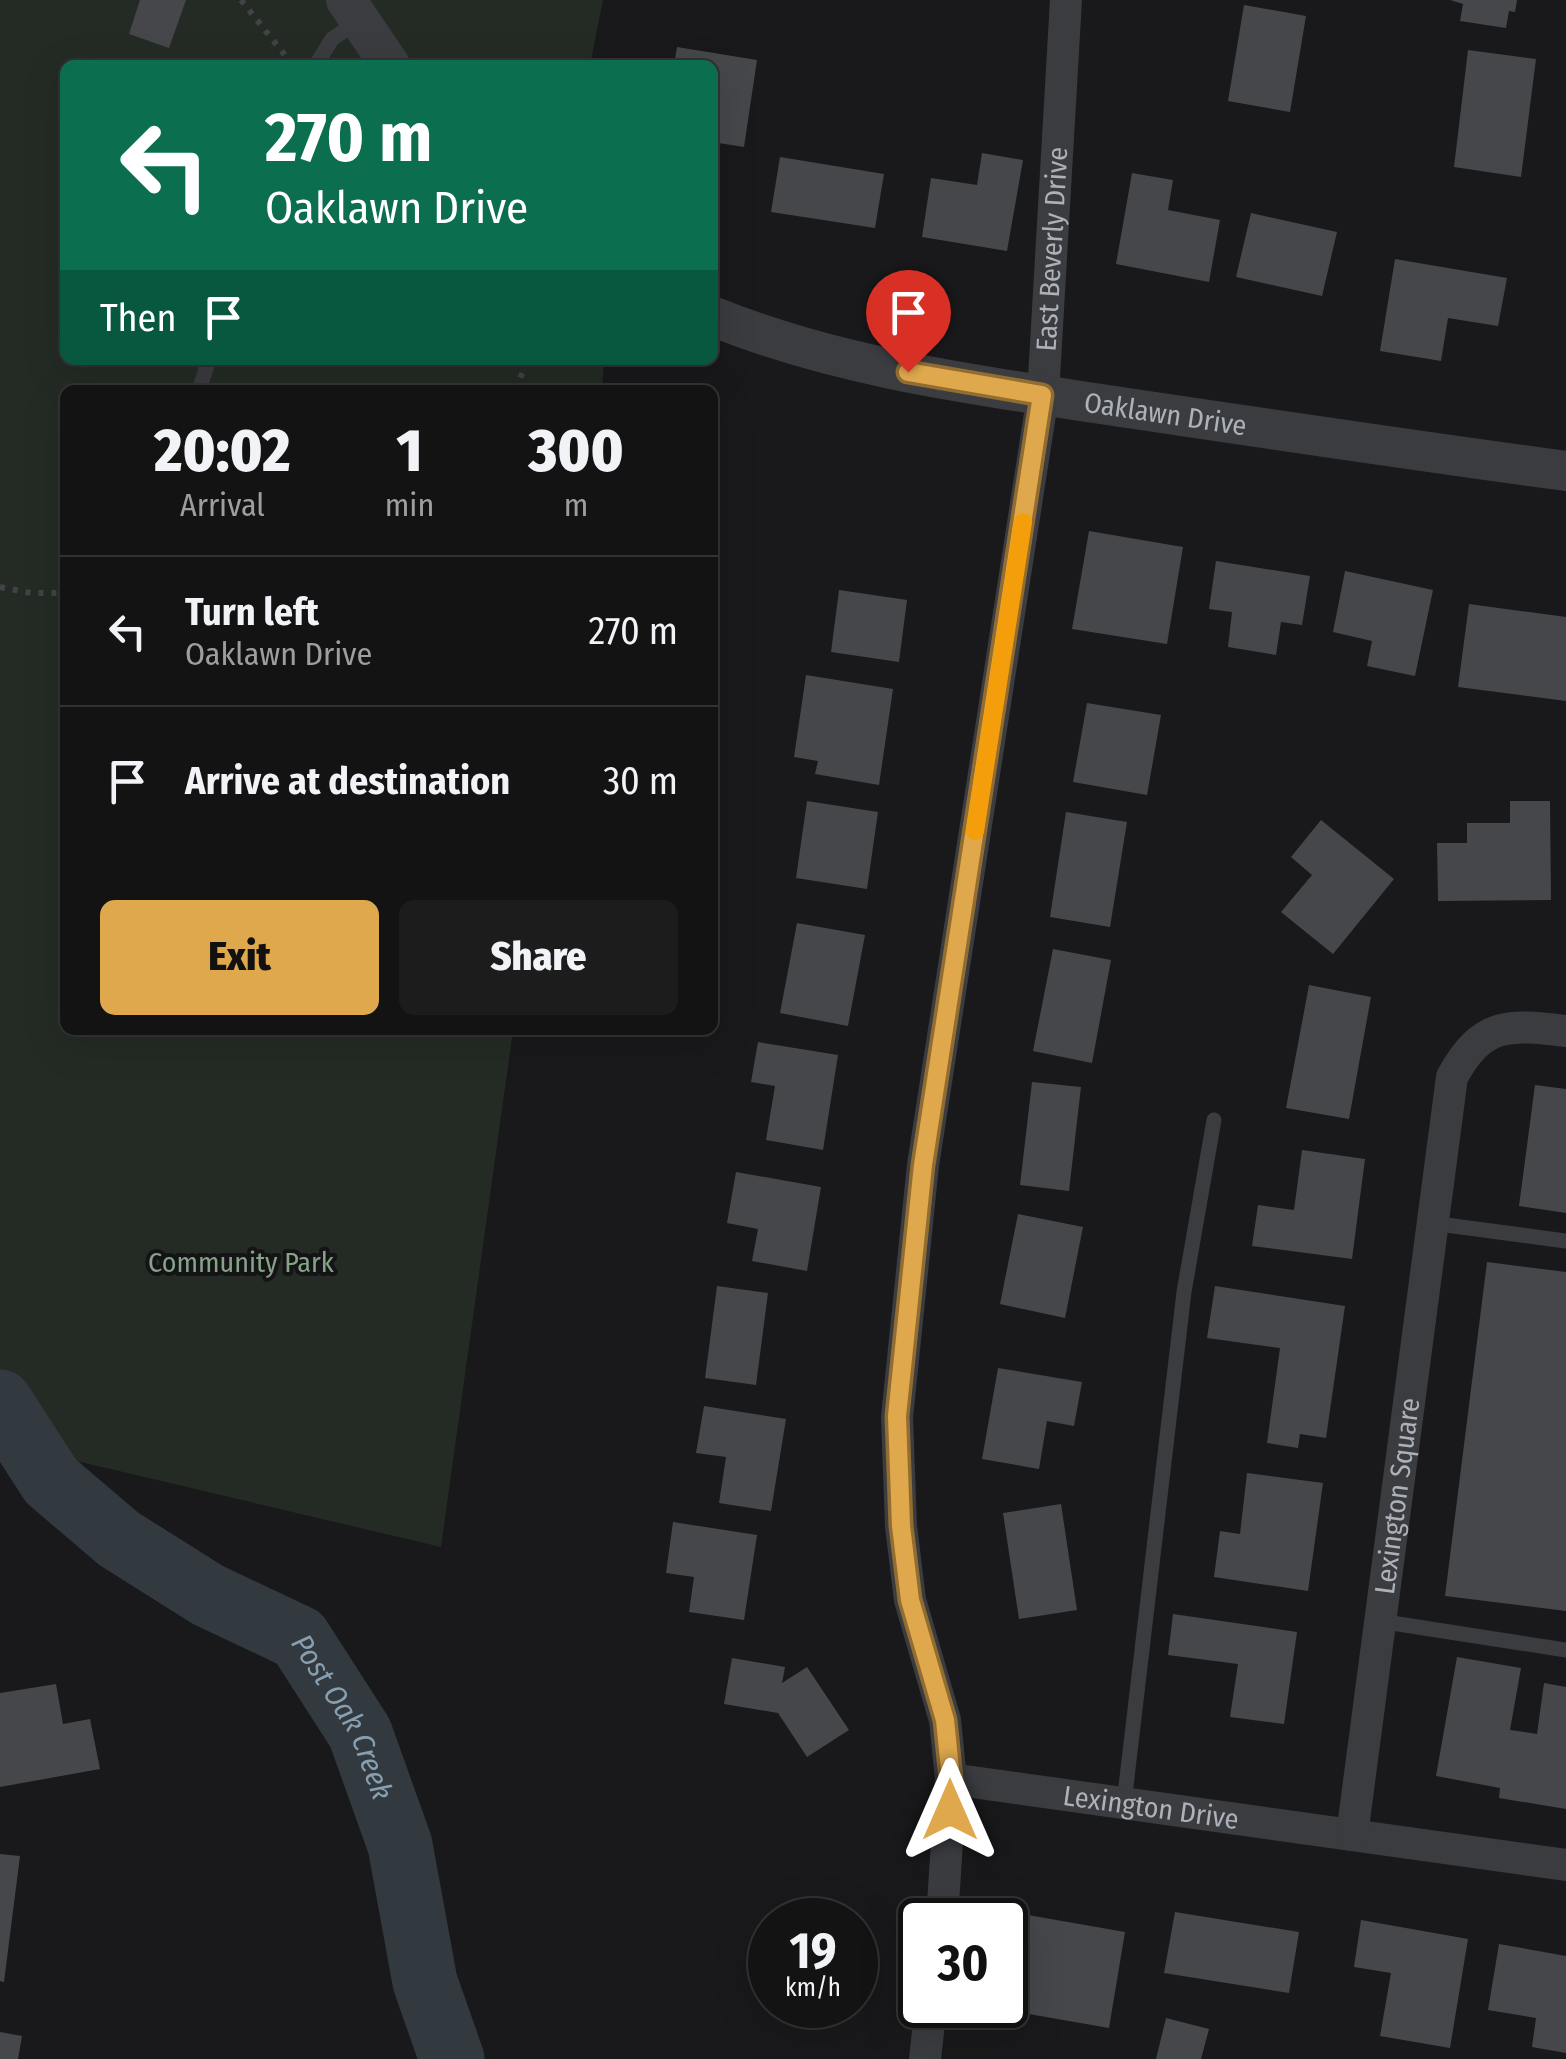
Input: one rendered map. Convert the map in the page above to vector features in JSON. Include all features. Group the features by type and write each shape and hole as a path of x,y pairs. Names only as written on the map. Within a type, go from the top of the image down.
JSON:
{"street":[{"name":"East Beverly Drive","path":"943,1898 951,1779 945,1720 910,1600 901,1526 897,1416 923,1165 1042,395 1066,0"},
{"path":"352,11 386,60"},
{"name":"Oaklawn Drive","path":"718,318 840,360 1042,395 1565,462"},
{"name":"Lexington Square","path":"1352,1836 1452,1077 1464,1054 1486,1034 1505,1026 1566,1031"},
{"name":"Lexington Drive","path":"951,1779 1352,1836"},
{"path":"1352,1836 1566,1865"},
{"path":"925,2059 928,2028"}],"lane":[{"path":"319,60 352,11"},
{"path":"1124,1803 1184,1292 1214,1120"},
{"path":"1430,1223 1566,1240"},
{"path":"1380,1621 1566,1650"}],"path":[{"path":"241,0 290,60"},
{"path":"0,587 32,594 60,593"}],"green space":[{"name":"Community Park","path":"0,0 603,0 591,60 60,60 60,365 604,365 602,385 60,385 60,1035 512,1035 441,1547 0,1443"}],"building":[{"path":"140,0 186,0 169,48 129,34"},
{"path":"1450,0 1517,0 1515,12 1509,11 1506,28 1460,21 1463,4"},
{"path":"1244,5 1306,16 1290,112 1228,101"},
{"path":"677,47 757,60 744,147 718,143 718,60 675,60"},
{"path":"1468,50 1536,59 1521,177 1454,167"},
{"path":"982,153 1023,160 1007,251 922,237 931,178 977,185"},
{"path":"780,157 884,174 875,228 771,212"},
{"path":"1132,173 1173,180 1168,210 1220,220 1209,282 1116,264"},
{"path":"1251,213 1337,232 1322,296 1236,277"},
{"path":"1395,259 1507,278 1498,326 1448,318 1441,361 1380,351"},
{"path":"1089,531 1183,547 1167,644 1072,629"},
{"path":"1216,561 1310,576 1302,625 1281,622 1276,655 1228,647 1232,612 1209,609"},
{"path":"1345,571 1433,590 1415,676 1367,666 1372,641 1333,632"},
{"path":"839,590 907,600 899,662 831,652"},
{"path":"1469,604 1566,617 1566,701 1458,687"},
{"path":"806,675 893,689 879,785 815,774 818,761 794,757"},
{"path":"1087,703 1161,715 1147,795 1073,782"},
{"path":"807,801 878,812 867,889 796,878"},
{"path":"1510,801 1550,801 1551,900 1438,901 1437,843 1467,843 1467,823 1510,823"},
{"path":"1066,812 1127,822 1110,927 1050,917"},
{"path":"1321,820 1394,879 1333,954 1281,912 1312,875 1291,857"},
{"path":"797,923 865,935 848,1026 780,1013"},
{"path":"1053,949 1111,960 1092,1063 1033,1051"},
{"path":"1309,985 1371,997 1349,1119 1286,1108"},
{"path":"758,1042 838,1055 823,1150 766,1140 775,1086 751,1082"},
{"path":"1032,1082 1081,1087 1069,1191 1020,1185"},
{"path":"1535,1085 1566,1089 1566,1213 1519,1206"},
{"path":"1302,1150 1365,1159 1352,1259 1252,1246 1258,1205 1294,1210"},
{"path":"736,1172 821,1187 807,1271 752,1261 758,1229 727,1223"},
{"path":"1018,1214 1083,1227 1065,1318 1000,1304"},
{"path":"1487,1262 1566,1272 1566,1611 1445,1596"},
{"path":"717,1286 768,1293 756,1385 705,1378"},
{"path":"1215,1286 1345,1306 1326,1438 1300,1434 1298,1448 1267,1443 1280,1348 1207,1338"},
{"path":"998,1368 1082,1382 1074,1426 1047,1421 1039,1469 982,1459"},
{"path":"704,1406 786,1419 771,1511 719,1503 726,1457 696,1453"},
{"path":"1247,1473 1323,1483 1308,1591 1214,1577 1220,1531 1240,1534"},
{"path":"1061,1504 1077,1610 1019,1619 1003,1513"},
{"path":"673,1522 757,1535 744,1620 689,1612 694,1577 666,1573"},
{"path":"1173,1614 1297,1632 1284,1724 1230,1717 1238,1664 1168,1655"},
{"path":"1457,1657 1521,1668 1510,1730 1537,1734 1544,1683 1566,1687 1566,1809 1499,1798 1500,1788 1436,1776"},
{"path":"732,1658 785,1667 782,1683 807,1667 849,1730 807,1757 778,1713 724,1704"},
{"path":"56,1684 63,1724 90,1719 100,1769 0,1787 0,1693"},
{"path":"0,1854 20,1856 4,1982 0,1981"},
{"path":"1175,1912 1299,1932 1289,1993 1164,1973"},
{"path":"1028,1915 1125,1932 1109,2028 1028,2014"},
{"path":"1361,1920 1468,1939 1450,2048 1380,2036 1391,1973 1354,1967"},
{"path":"1499,1944 1566,1956 1566,2053 1532,2047 1536,2018 1488,2010"},
{"path":"1166,2018 1209,2029 1201,2059 1156,2059"},
{"path":"0,2032 22,2036 18,2059 0,2059"}],"waterway":[{"name":"Post Oak Creek","path":"0,1402 51,1481 119,1539 208,1595 299,1638 360,1733 400,1845 425,1982 452,2059"}],"slow traffic":[{"path":"975,831 1023,522"}],"route":[{"path":"908,372 1042,395 923,1165 897,1416 901,1526 910,1600 945,1720 950,1810"}]}
